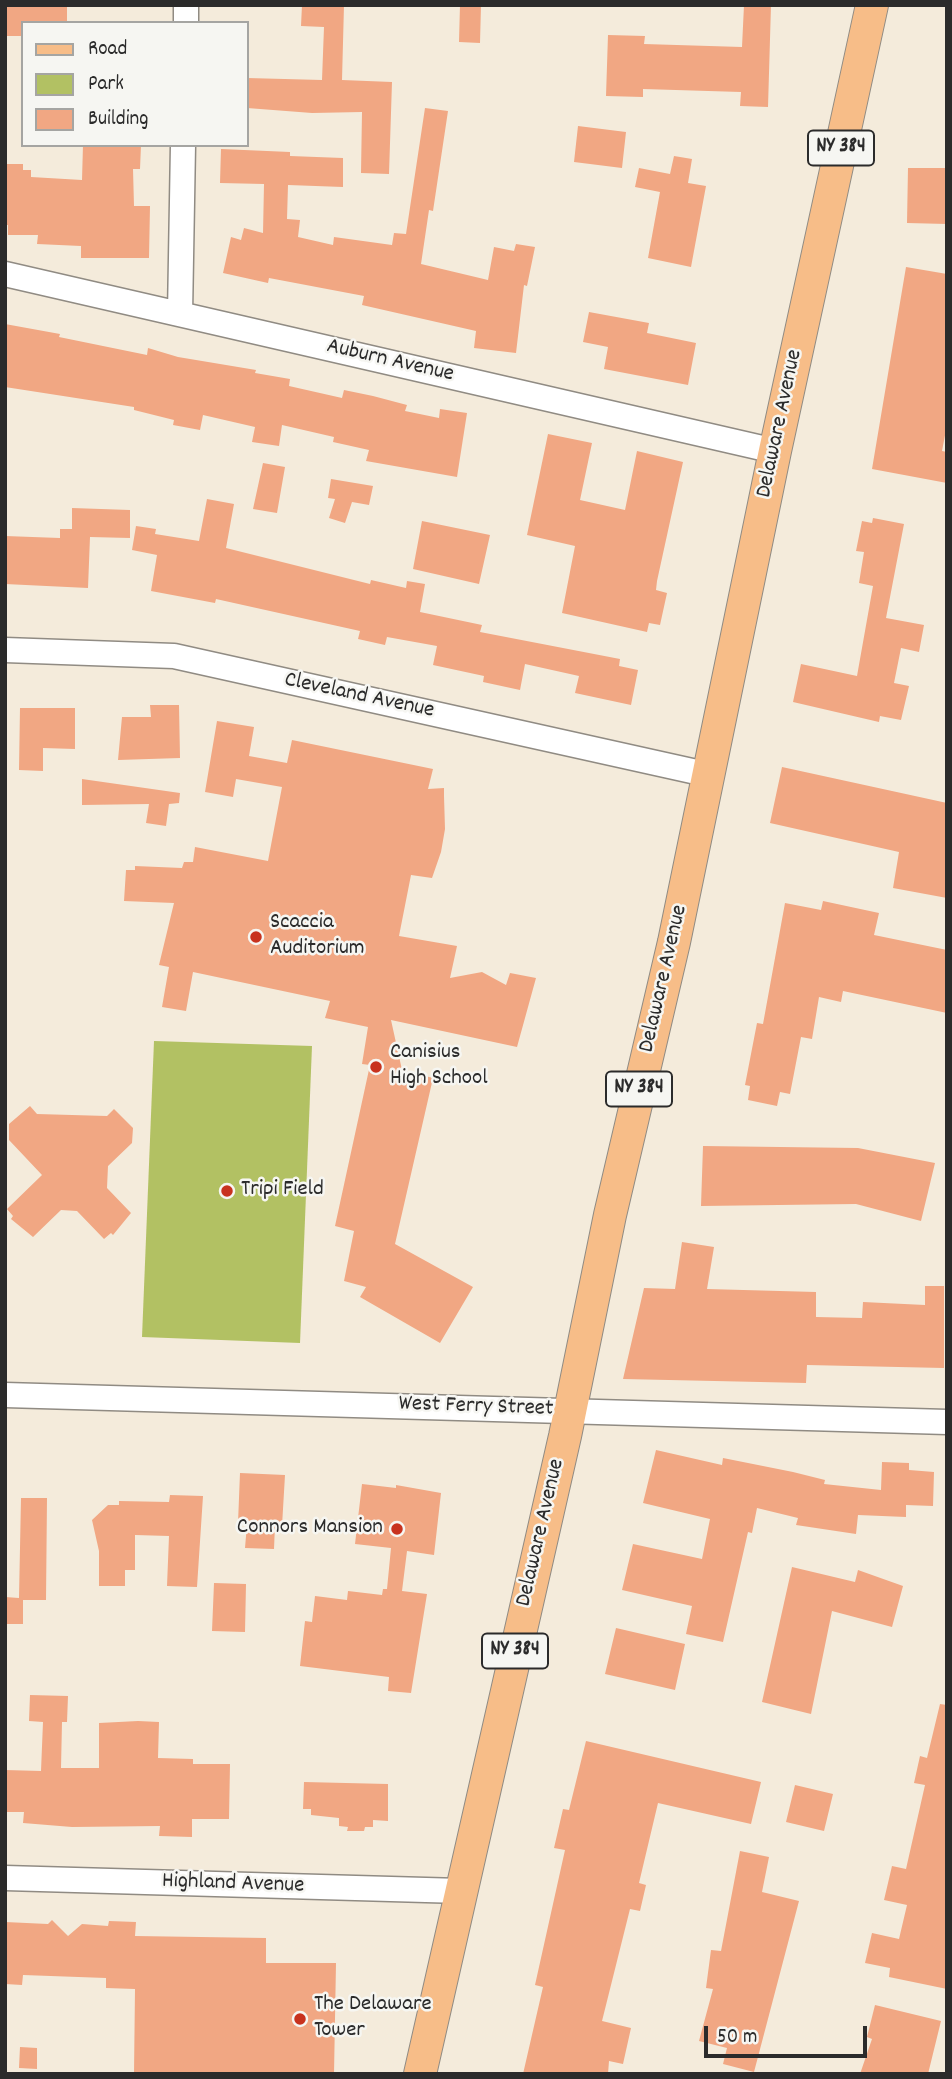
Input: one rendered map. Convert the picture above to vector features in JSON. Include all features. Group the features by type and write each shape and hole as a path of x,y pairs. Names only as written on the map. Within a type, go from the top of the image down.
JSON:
{"main road":[{"name":"Delaware Avenue","path":"420,2074 710,775 775,451 872,5"}],"street":[{"path":"180,314 183,147"},
{"name":"Auburn Avenue","path":"5,274 775,451"},
{"name":"Cleveland Avenue","path":"5,650 174,656 710,775"},
{"name":"West Ferry Street","path":"5,1395 947,1422"},
{"name":"Highland Avenue","path":"5,1878 461,1891"}],"green space":[{"name":"Tripi Field","path":"154,1041 312,1046 300,1343 142,1337"}],"building":[{"path":"7,5 67,5 67,21 21,21 21,36 6,36"},
{"path":"302,5 344,5 342,80 392,82 389,174 361,173 362,112 312,113 248,108 248,78 322,80 324,27 301,26"},
{"path":"460,5 481,5 480,43 459,42"},
{"path":"744,5 771,5 768,107 740,106 741,92 643,89 643,97 606,96 608,35 645,36 644,44 742,47"},
{"path":"425,108 448,111 433,211 429,210 421,264 488,280 494,247 514,251 516,244 535,247 527,286 524,285 516,353 474,348 476,331 362,305 364,296 269,278 268,283 223,273 231,237 241,240 244,228 263,233 264,184 220,183 221,149 343,158 343,187 288,185 287,219 300,220 298,237 333,245 334,237 392,245 394,233 406,234"},
{"path":"578,126 626,132 622,168 574,162"},
{"path":"83,147 141,147 140,169 133,169 134,206 150,206 149,258 81,258 81,246 37,244 38,235 8,235 8,225 5,225 5,164 23,164 23,170 31,170 31,177 82,180"},
{"path":"674,156 692,159 688,183 706,186 691,267 648,258 660,192 635,187 639,168 670,174"},
{"path":"908,168 947,168 947,224 907,223"},
{"path":"906,267 947,274 947,425 942,451 947,452 947,483 872,469"},
{"path":"589,312 649,323 647,333 696,343 688,385 604,369 608,347 583,342"},
{"path":"5,324 147,355 148,348 178,357 256,370 255,373 290,379 289,386 342,398 344,390 373,396 407,405 405,411 439,418 440,409 467,413 457,477 366,461 369,450 333,442 334,437 282,425 279,446 252,442 255,427 203,415 200,430 173,425 174,420 134,410 134,407 5,387"},
{"path":"548,434 592,443 580,500 625,510 637,451 683,462 657,581 656,590 667,593 660,625 649,623 647,632 562,613 575,546 527,535"},
{"path":"263,463 285,467 277,513 253,509"},
{"path":"331,479 373,486 369,505 352,502 345,523 329,518 335,499 328,498"},
{"path":"207,499 234,504 226,548 370,584 371,580 406,588 407,581 425,584 420,612 482,625 480,632 620,659 619,666 638,670 631,705 575,693 579,676 525,664 520,690 483,682 484,676 433,665 437,646 387,637 385,645 358,639 360,631 216,599 215,603 151,591 157,555 132,550 136,526 156,529 155,534 199,541"},
{"path":"72,508 130,510 130,538 90,537 88,588 5,584 5,536 60,538 60,529 72,529"},
{"path":"873,518 904,524 886,618 924,625 919,652 901,648 894,683 909,686 901,720 880,716 879,722 793,702 801,664 857,676 873,586 859,583 864,552 856,551 862,521 872,523"},
{"path":"422,521 490,535 479,584 413,569"},
{"path":"150,705 179,705 180,758 118,760 122,717 151,717"},
{"path":"20,708 75,708 75,749 43,748 43,771 19,770"},
{"path":"217,721 254,727 249,756 287,763 292,740 433,769 428,789 444,788 445,829 441,852 432,878 411,875 399,936 457,946 450,978 482,972 506,985 510,973 536,978 517,1047 391,1020 402,1070 433,1078 395,1244 473,1287 440,1343 360,1297 366,1287 344,1281 354,1231 335,1226 370,1065 362,1064 368,1027 325,1018 330,1001 193,972 186,1011 162,1007 169,967 159,965 174,903 124,901 126,870 135,870 135,866 182,868 184,862 193,862 195,847 268,861 282,787 236,779 233,797 205,792"},
{"path":"782,767 947,803 947,898 893,888 899,852 770,823"},
{"path":"82,779 180,793 179,803 169,804 166,826 146,823 149,804 82,805"},
{"path":"823,901 879,913 874,935 947,950 947,1013 843,991 841,1002 819,997 812,1039 801,1037 790,1094 780,1092 777,1106 748,1100 750,1086 745,1085 757,1023 763,1024 785,903 821,910"},
{"path":"30,1106 37,1114 107,1116 114,1109 133,1128 132,1143 108,1166 107,1188 131,1213 113,1235 111,1233 104,1239 77,1211 61,1210 33,1237 11,1219 13,1216 7,1209 42,1175 9,1140 9,1124"},
{"path":"703,1146 858,1148 935,1163 921,1221 856,1204 701,1206"},
{"path":"682,1242 714,1247 707,1289 816,1292 816,1317 862,1318 863,1302 925,1305 925,1286 944,1286 944,1368 807,1365 806,1383 623,1379 644,1288 675,1289"},
{"path":"656,1450 722,1465 723,1458 793,1472 825,1480 824,1484 881,1490 882,1462 909,1463 909,1470 934,1472 933,1506 906,1505 906,1517 858,1515 856,1534 796,1525 798,1518 757,1508 752,1533 748,1532 723,1642 686,1634 692,1606 622,1590 633,1544 702,1559 710,1519 643,1503"},
{"path":"240,1473 285,1475 282,1526 275,1525 274,1549 245,1548 247,1524 238,1523"},
{"path":"362,1484 396,1488 396,1485 441,1493 434,1555 407,1551 402,1591 427,1594 411,1693 388,1691 389,1677 300,1666 305,1621 312,1622 315,1596 347,1600 348,1591 382,1595 383,1589 387,1589 391,1548 355,1544"},
{"path":"170,1495 203,1496 197,1587 167,1586 169,1536 135,1535 135,1570 125,1570 125,1586 99,1586 99,1551 92,1520 108,1505 119,1505 119,1501 169,1502"},
{"path":"21,1498 47,1498 46,1600 23,1600 23,1624 5,1624 5,1597 19,1598"},
{"path":"792,1567 855,1582 858,1570 903,1586 892,1627 832,1611 811,1714 762,1702"},
{"path":"214,1583 246,1584 245,1632 212,1631"},
{"path":"616,1628 685,1644 675,1690 605,1674"},
{"path":"30,1695 68,1696 67,1722 62,1722 61,1768 99,1768 99,1723 138,1721 159,1722 158,1758 193,1759 193,1764 230,1764 229,1819 192,1819 192,1837 159,1836 160,1826 72,1827 23,1823 24,1812 5,1812 5,1770 41,1771 43,1722 29,1721"},
{"path":"940,1704 947,1705 947,1989 889,1977 890,1968 865,1963 872,1933 899,1939 907,1905 884,1900 892,1866 906,1869 925,1785 914,1783 920,1756 927,1758"},
{"path":"586,1741 761,1782 751,1824 658,1803 639,1883 646,1885 640,1911 630,1909 602,2021 631,2028 623,2064 609,2061 608,2074 523,2074 543,1987 535,1985 565,1850 554,1848 563,1809 569,1810"},
{"path":"304,1782 388,1784 388,1821 373,1820 373,1827 365,1827 364,1831 347,1831 348,1827 339,1826 339,1818 311,1815 311,1809 303,1809"},
{"path":"795,1785 833,1794 824,1831 786,1822"},
{"path":"740,1851 769,1857 762,1892 799,1901 754,2072 723,2064 727,2048 699,2041 713,1989 706,1988 711,1950 721,1951"},
{"path":"52,1920 68,1936 82,1924 108,1926 109,1921 136,1922 135,1936 266,1938 266,1963 336,1963 334,2074 134,2074 135,1989 106,1988 106,1978 23,1975 22,1985 5,1984 5,1922 48,1924"},
{"path":"875,2005 941,2021 928,2074 860,2074 872,2039 867,2037"},
{"path":"20,2047 37,2048 37,2069 19,2068"}],"place":[{"name":"Scaccia Auditorium","path":"256,937"},
{"name":"Canisius High School","path":"376,1067"},
{"name":"Tripi Field","path":"227,1191"},
{"name":"Connors Mansion","path":"397,1529"},
{"name":"The Delaware Tower","path":"300,2019"}]}
